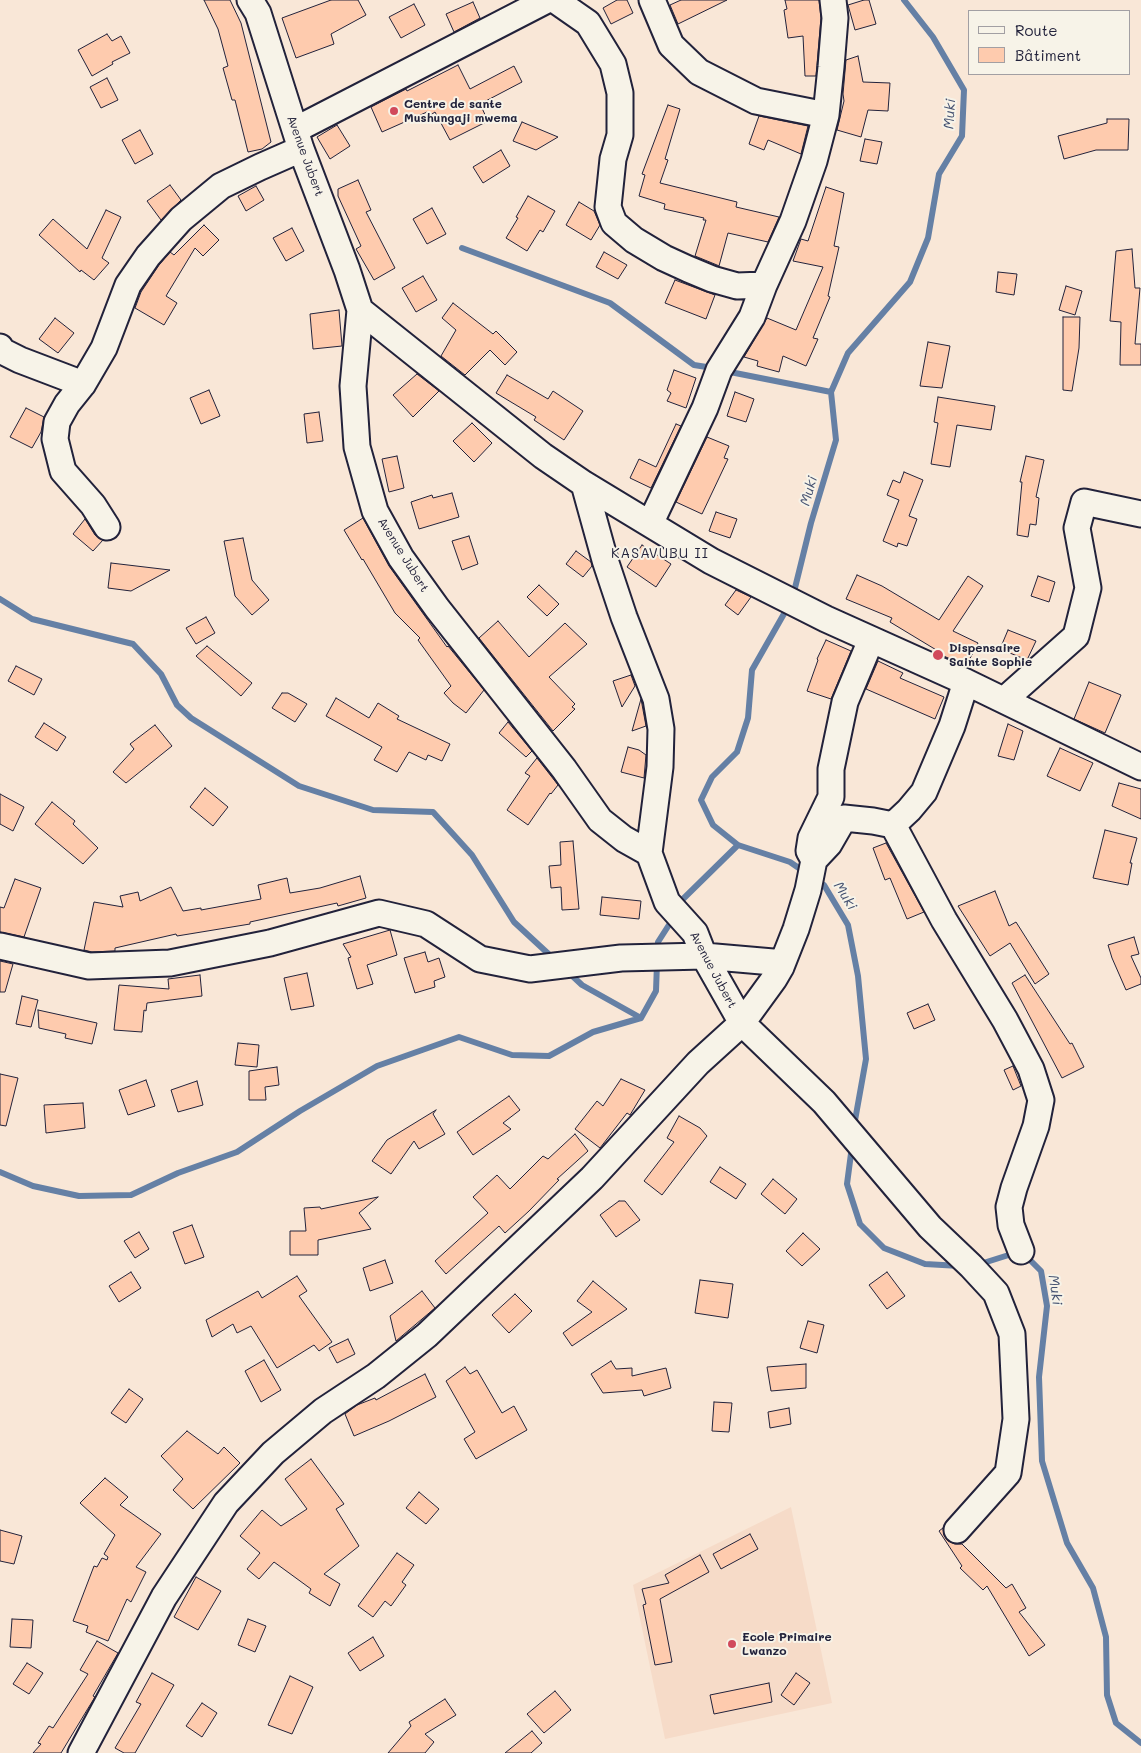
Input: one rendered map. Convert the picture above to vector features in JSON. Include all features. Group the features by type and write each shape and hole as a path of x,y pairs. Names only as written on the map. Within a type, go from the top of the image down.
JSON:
{"street":[{"name":"Avenue Jubert","path":"250,0 258,13 298,140 360,310 353,386 357,446 375,511 402,558 437,608 564,769 600,820 624,839 648,853 667,902 695,933 704,956 742,1023 824,1102 930,1227 996,1293 1012,1334 1016,1418 1008,1473 957,1530"},
{"path":"107,527 93,505 63,471 55,439 57,422 104,348 128,285 148,256 181,219 221,186 298,140 547,0"},
{"path":"555,0 588,23 614,64 620,93 620,135 613,159 608,207 614,224 634,240 664,258 696,273 737,286 764,285"},
{"path":"652,0 671,45 699,72 756,101 826,115"},
{"path":"650,524 705,408 719,370 752,317 764,285 793,222 814,161 826,115 835,18 833,0"},
{"path":"360,310 536,450 584,484 711,561 871,640 966,682 1141,767"},
{"path":"0,347 2,351 20,360 82,384"},
{"path":"584,484 605,560 624,617 656,698 661,729 660,767 648,853"},
{"path":"1004,700 1076,636 1088,588 1077,528 1084,502 1141,514"},
{"path":"814,860 809,851 811,838 831,797 831,769 845,702 871,640"},
{"path":"893,825 924,792 952,726 966,682"},
{"path":"831,797 844,818"},
{"path":"844,818 893,825"},
{"path":"81,1753 164,1597 226,1503 273,1453 323,1411 376,1376 427,1335 592,1178 698,1063 742,1023 781,968 806,898 814,860 829,844 844,818"},
{"path":"893,825 944,920 1014,1036 1031,1069 1041,1100 1033,1135 1009,1207 1011,1225 1021,1251"},
{"path":"0,946 90,966 170,963 270,943 379,913 426,924 480,958 530,969 621,958 704,956 773,962 781,968"}],"shaded area":[{"name":"Ecole Primaire Lwanzo","path":"791,1507 832,1703 665,1739 633,1585"}],"building":[{"path":"204,0 230,0 241,23 271,142 262,149 248,152 235,100 232,100 223,68 228,66 218,29"},
{"path":"331,0 358,0 366,15 331,34 334,44 296,58 282,18"},
{"path":"617,0 627,0 633,13 611,24 603,8"},
{"path":"681,0 727,0 678,24 670,5"},
{"path":"785,0 819,0 821,18 816,76 805,76 803,36 788,38 784,10 787,9"},
{"path":"869,0 876,24 855,30 848,5"},
{"path":"473,2 480,18 454,32 446,14"},
{"path":"414,4 425,25 401,38 389,17"},
{"path":"107,34 112,41 121,36 130,53 112,62 113,64 92,76 78,50"},
{"path":"858,56 863,82 890,83 888,111 868,110 861,137 837,130 844,101 846,60"},
{"path":"458,65 470,89 514,66 522,82 480,104 488,121 450,140 435,112 429,116 427,112 382,132 371,107"},
{"path":"107,78 118,100 101,108 90,87"},
{"path":"668,105 680,109 665,159 668,160 660,183 737,202 736,207 779,217 768,242 728,233 719,266 695,256 706,220 703,220 704,218 664,209 665,204 639,196 645,175 642,174"},
{"path":"759,116 808,126 801,154 768,140 764,150 749,144"},
{"path":"1107,119 1129,119 1128,150 1096,150 1064,159 1058,136 1107,123"},
{"path":"522,122 558,137 536,150 513,141"},
{"path":"337,125 350,146 330,159 317,137"},
{"path":"140,130 153,154 135,164 122,140"},
{"path":"865,139 882,142 877,164 860,161"},
{"path":"501,150 510,166 483,183 473,167"},
{"path":"358,180 371,210 366,212 395,268 374,280 356,249 361,246 338,196 338,189"},
{"path":"170,185 181,200 161,220 147,201"},
{"path":"256,186 264,200 246,211 238,196"},
{"path":"826,187 844,193 834,246 839,247 828,296 830,297 813,338 818,339 806,366 783,356 779,372 757,366 758,361 744,357 767,318 796,330 823,267 793,261 801,239 808,241"},
{"path":"528,196 555,211 543,232 540,230 527,251 506,238"},
{"path":"579,202 594,211 600,225 591,240 566,225"},
{"path":"432,208 446,234 427,244 413,219"},
{"path":"106,210 121,217 102,258 109,263 94,280 81,270 80,272 39,235 53,219 87,249"},
{"path":"204,225 219,240 203,256 195,248 166,296 177,303 164,325 135,308 141,292 159,265 170,252 174,255"},
{"path":"292,228 304,251 286,261 273,238"},
{"path":"1132,249 1135,288 1140,288 1135,344 1141,344 1141,365 1120,365 1121,322 1110,321 1116,251"},
{"path":"604,252 627,265 618,279 596,267"},
{"path":"998,272 1017,274 1014,295 996,292"},
{"path":"423,276 437,300 416,312 402,288"},
{"path":"675,280 715,295 706,319 665,303"},
{"path":"1066,286 1082,291 1075,315 1059,310"},
{"path":"453,303 493,334 496,331 517,352 505,365 490,350 465,375 441,356 456,330 442,318"},
{"path":"339,310 342,346 313,349 310,314"},
{"path":"1063,317 1080,317 1079,348 1072,391 1063,390"},
{"path":"55,318 74,333 58,353 39,339"},
{"path":"928,342 950,346 942,388 920,386"},
{"path":"674,370 696,378 686,408 667,401 671,393 667,390"},
{"path":"417,374 439,391 413,417 393,395"},
{"path":"507,375 548,399 553,391 583,411 564,440 534,420 536,417 496,393"},
{"path":"209,390 220,416 201,424 190,398"},
{"path":"735,392 754,399 746,422 727,416"},
{"path":"938,397 995,406 991,430 957,425 950,467 931,464 938,423 934,422"},
{"path":"26,408 44,417 41,432 32,448 10,437"},
{"path":"319,412 323,441 307,443 304,414"},
{"path":"472,423 492,443 474,462 453,441"},
{"path":"676,424 681,426 651,488 630,478 639,459 656,467"},
{"path":"707,437 729,446 724,458 728,459 702,514 676,502"},
{"path":"397,456 404,488 389,492 382,459"},
{"path":"1026,456 1044,460 1036,497 1039,498 1036,525 1030,524 1028,537 1017,535 1022,482 1020,482"},
{"path":"904,472 923,480 909,516 917,519 907,546 898,543 897,547 883,541 899,500 887,495 893,480 900,483"},
{"path":"452,493 459,517 419,529 411,502 432,495 433,498"},
{"path":"716,512 737,519 730,538 709,531"},
{"path":"363,518 389,566 447,647 484,690 466,713 444,693 451,686 418,640 420,638 395,613 344,530"},
{"path":"85,519 95,535 103,540 93,551 73,534"},
{"path":"469,536 478,564 462,570 452,541"},
{"path":"243,538 252,580 269,600 252,615 235,596 224,541"},
{"path":"642,545 671,564 656,587 627,567"},
{"path":"576,551 591,562 592,566 583,577 566,564"},
{"path":"111,563 170,570 131,591 108,588"},
{"path":"857,575 882,586 939,620 968,576 983,586 953,631 978,643 966,666 937,653 938,651 890,622 892,618 846,599"},
{"path":"1038,576 1055,582 1049,602 1031,596"},
{"path":"539,585 559,604 547,616 527,597"},
{"path":"736,590 751,597 738,615 725,605"},
{"path":"206,617 215,633 196,644 186,628"},
{"path":"498,621 529,657 565,623 587,644 549,677 575,704 572,707 575,709 553,731 479,638"},
{"path":"1008,630 1036,641 1027,660 1000,649"},
{"path":"826,640 851,651 831,699 807,691 817,659"},
{"path":"207,646 252,683 241,696 196,656"},
{"path":"878,661 903,673 900,678 944,697 935,719 866,689"},
{"path":"16,666 42,679 34,695 8,681"},
{"path":"631,675 635,686 622,707 613,681"},
{"path":"1089,682 1121,695 1105,733 1074,719"},
{"path":"282,693 288,693 307,704 295,722 272,708"},
{"path":"336,698 369,718 378,703 399,716 397,719 450,744 442,761 428,755 426,760 409,752 397,772 374,760 382,747 326,716"},
{"path":"641,699 646,726 632,731"},
{"path":"508,722 532,751 526,757 499,733"},
{"path":"44,723 66,737 57,751 35,737"},
{"path":"1008,724 1023,731 1014,760 998,756"},
{"path":"155,725 172,746 126,783 113,772 134,749 130,744"},
{"path":"628,747 639,750 646,755 644,778 621,772"},
{"path":"1060,748 1093,763 1080,791 1047,776"},
{"path":"537,758 558,785 550,793 528,825 507,810 530,776 525,773"},
{"path":"1119,783 1141,789 1141,819 1112,806"},
{"path":"205,788 228,807 213,826 190,807"},
{"path":"0,794 24,807 13,831 0,824"},
{"path":"52,802 75,821 73,824 98,848 83,864 35,824"},
{"path":"1105,830 1137,838 1130,863 1132,863 1128,885 1093,878"},
{"path":"573,841 579,909 562,910 561,887 551,888 549,866 561,865 560,842"},
{"path":"886,843 924,912 907,919 890,878 885,880 873,848"},
{"path":"360,876 366,898 338,906 337,903 250,922 250,924 177,936 176,934 115,948 115,951 92,952 84,950 94,902 123,907 120,896 138,892 140,901 171,887 183,911 201,908 201,910 261,899 258,885 287,878 290,893 320,888"},
{"path":"15,879 41,888 24,937 0,932 0,907 4,908"},
{"path":"995,891 1009,926 1016,922 1049,974 1035,984 1010,943 990,956 958,906"},
{"path":"602,897 641,901 639,919 600,915"},
{"path":"390,930 397,955 367,965 373,984 357,989 348,958 351,957 343,944"},
{"path":"1134,937 1139,954 1131,956 1141,978 1141,984 1126,990 1108,945"},
{"path":"425,952 428,962 439,958 445,977 434,981 435,987 415,993 404,958"},
{"path":"0,961 13,964 5,992 0,992"},
{"path":"307,973 314,1006 291,1010 284,978"},
{"path":"200,975 202,996 147,1003 146,1011 144,1010 142,1032 114,1030 119,985 169,989 168,979"},
{"path":"1025,975 1070,1044 1072,1043 1084,1067 1062,1078 1012,983"},
{"path":"22,996 38,1000 31,1027 16,1024"},
{"path":"928,1004 935,1020 914,1029 907,1013"},
{"path":"38,1010 97,1023 92,1044 65,1038 66,1034 39,1028"},
{"path":"238,1043 259,1045 257,1067 235,1065"},
{"path":"1013,1066 1021,1086 1013,1090 1004,1070"},
{"path":"277,1067 279,1085 265,1087 266,1100 249,1100 249,1071"},
{"path":"0,1074 18,1078 6,1126 0,1125"},
{"path":"621,1079 645,1090 630,1115 627,1113 600,1148 575,1129 597,1101 603,1106"},
{"path":"146,1080 155,1106 128,1115 119,1090"},
{"path":"197,1081 203,1105 178,1112 171,1090"},
{"path":"509,1096 520,1110 503,1123 511,1129 473,1155 457,1132"},
{"path":"83,1103 85,1128 46,1133 44,1105"},
{"path":"436,1110 433,1114 445,1134 419,1149 414,1141 391,1174 372,1161 387,1140"},
{"path":"679,1116 700,1128 707,1136 662,1195 644,1181 674,1142 667,1138"},
{"path":"575,1134 588,1151 557,1179 559,1180 505,1233 499,1226 446,1274 435,1261 488,1213 473,1197 497,1175 510,1189 543,1156 548,1159"},
{"path":"720,1167 746,1184 736,1199 710,1182"},
{"path":"773,1179 797,1199 785,1214 761,1194"},
{"path":"378,1197 359,1213 371,1229 318,1240 318,1255 290,1255 290,1231 306,1231 304,1208 320,1207 321,1209"},
{"path":"619,1201 625,1201 640,1220 616,1237 600,1215"},
{"path":"192,1225 204,1257 185,1264 173,1232"},
{"path":"139,1232 149,1249 135,1258 124,1241"},
{"path":"803,1233 820,1249 802,1266 786,1251"},
{"path":"385,1260 393,1283 370,1291 363,1268"},
{"path":"131,1272 141,1288 119,1302 109,1286"},
{"path":"887,1272 905,1296 887,1309 869,1285"},
{"path":"297,1276 307,1291 299,1296 332,1342 319,1351 314,1345 277,1368 251,1326 237,1333 233,1324 212,1337 206,1320 258,1291 262,1298"},
{"path":"700,1280 733,1284 728,1318 695,1313"},
{"path":"593,1281 627,1309 572,1346 563,1333 592,1312 577,1301"},
{"path":"422,1291 435,1308 396,1341 390,1316"},
{"path":"515,1294 532,1311 509,1333 492,1315"},
{"path":"808,1321 824,1325 817,1353 800,1348"},
{"path":"348,1339 355,1354 337,1363 329,1348"},
{"path":"264,1360 281,1390 261,1402 245,1371"},
{"path":"611,1361 616,1369 632,1368 632,1376 666,1368 671,1388 644,1396 642,1390 603,1393 591,1374"},
{"path":"806,1364 806,1388 771,1391 767,1367"},
{"path":"465,1367 470,1374 477,1370 502,1413 514,1406 527,1430 476,1459 464,1439 475,1432 446,1381"},
{"path":"425,1374 436,1397 354,1436 345,1414 357,1405 375,1398 376,1400"},
{"path":"129,1389 143,1399 126,1423 111,1413"},
{"path":"714,1402 732,1403 729,1432 712,1431"},
{"path":"789,1408 791,1424 770,1428 768,1412"},
{"path":"187,1431 218,1454 224,1447 240,1463 193,1509 173,1490 183,1479 161,1456"},
{"path":"311,1459 344,1504 336,1509 359,1546 324,1574 340,1584 330,1606 309,1593 311,1589 274,1562 259,1579 247,1569 260,1553 240,1536 262,1510 281,1526 307,1509 285,1479"},
{"path":"105,1478 128,1497 120,1505 161,1534 136,1567 146,1572 131,1602 127,1599 108,1641 86,1632 88,1626 73,1621 94,1566 97,1567 102,1558 107,1560 108,1557 104,1554 115,1535 80,1503"},
{"path":"419,1492 439,1509 426,1524 406,1508"},
{"path":"943,1528 944,1535 948,1541 962,1544 1006,1588 1012,1584 1026,1608 1019,1612 1045,1645 1029,1656 987,1586 983,1590 960,1568 962,1566 939,1531"},
{"path":"0,1530 22,1536 14,1564 0,1561"},
{"path":"750,1534 758,1549 721,1569 713,1554"},
{"path":"397,1553 414,1565 402,1582 406,1585 391,1606 385,1601 373,1617 358,1606"},
{"path":"700,1555 709,1572 660,1599 672,1662 655,1665 643,1605 646,1604 642,1589 669,1583 665,1575"},
{"path":"196,1577 221,1591 198,1630 174,1617"},
{"path":"12,1619 33,1620 31,1648 10,1647"},
{"path":"248,1619 266,1626 255,1652 238,1645"},
{"path":"373,1637 384,1656 360,1671 348,1653"},
{"path":"97,1641 118,1653 93,1696 95,1697 61,1753 33,1753 41,1744 38,1743 49,1726 53,1728 88,1674 80,1670"},
{"path":"27,1663 43,1673 29,1694 13,1684"},
{"path":"152,1673 174,1685 135,1753 124,1753 115,1748 141,1704 136,1702"},
{"path":"796,1673 810,1683 794,1705 781,1695"},
{"path":"290,1676 313,1687 292,1734 268,1725"},
{"path":"769,1683 772,1702 714,1714 710,1695"},
{"path":"555,1691 571,1710 544,1733 527,1714"},
{"path":"445,1699 456,1715 425,1734 434,1742 425,1753 388,1753 411,1726 409,1722"},
{"path":"202,1703 217,1713 202,1737 186,1726"},
{"path":"532,1731 542,1743 531,1753 505,1753"}],"waterway":[{"name":"Muki","path":"793,596 811,523 836,440 831,392 848,353 910,282 928,238 939,174 962,136 964,90 933,37 904,0"},
{"path":"462,248 610,303 694,365 713,368"},
{"path":"725,371 831,392"},
{"path":"0,599 32,619 133,644 161,674 177,705 191,718 299,786 373,810 433,812 472,855 514,922 554,959"},
{"name":"Muki","path":"789,605 752,670 748,718 737,752 712,777 701,800 713,825 738,845 790,862 806,873"},
{"path":"679,906 683,899 738,845"},
{"name":"Muki","path":"816,880 824,885 848,925 858,976 866,1059 854,1126"},
{"path":"658,953 658,942 674,917"},
{"path":"0,1172 33,1186 79,1196 131,1195 178,1173 237,1152 300,1111 377,1066 459,1037 512,1055 549,1056 593,1032 641,1018 656,991 657,963"},
{"path":"567,971 582,985 641,1018"},
{"name":"Muki","path":"852,1146 847,1184 860,1224 884,1248 925,1264 960,1266"},
{"name":"Muki","path":"977,1265 1015,1253"},
{"name":"Muki","path":"1024,1254 1041,1271 1047,1306 1039,1377 1042,1461 1067,1543 1093,1588 1106,1637 1107,1695 1116,1723 1141,1743"}],"place":[{"name":"Centre de sante Mushungaji mwema","path":"394,111"},
{"name":"Dispensaire Sainte Sophie","path":"938,655"},
{"name":"Ecole Primaire Lwanzo","path":"732,1644"}],"district":[{"name":"KASAVUBU II","path":"660,554"}]}
